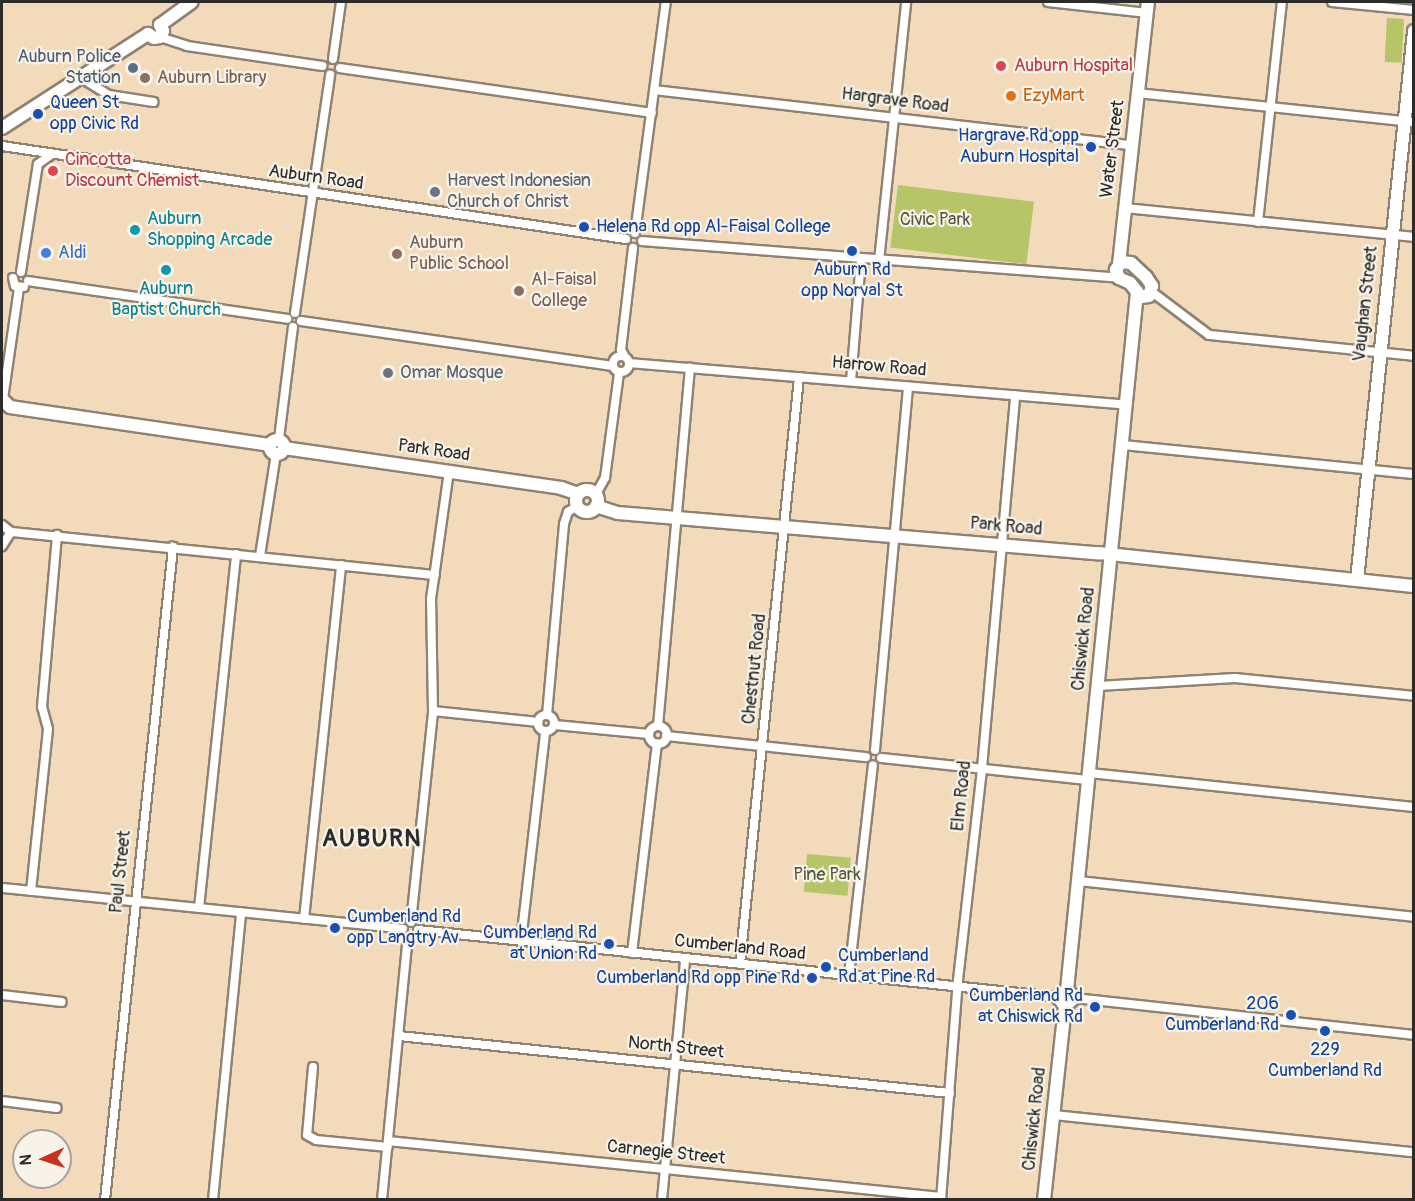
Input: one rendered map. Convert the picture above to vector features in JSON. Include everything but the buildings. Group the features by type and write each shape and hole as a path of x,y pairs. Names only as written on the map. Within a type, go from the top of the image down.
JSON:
{"street":[{"path":"2,128 80,77 156,32 192,2"},
{"path":"340,68 333,59 341,2"},
{"path":"578,500 587,512 596,500 605,478 616,369 627,359 621,350 633,248 626,239 635,233 666,2"},
{"path":"879,261 906,2"},
{"path":"1048,2 1147,7"},
{"path":"1258,222 1282,2"},
{"path":"1332,2 1413,10"},
{"name":"Water Street","path":"1119,278 1124,208 1147,7"},
{"name":"Vaughan Street","path":"1357,580 1391,235 1408,121 1413,31"},
{"path":"156,32 187,46 323,66 333,59"},
{"path":"302,321 296,313 330,75 323,66"},
{"path":"330,75 340,68 652,113"},
{"path":"80,77 109,95 153,102"},
{"name":"Hargrave Road","path":"654,90 1131,145"},
{"path":"1137,93 1408,121"},
{"name":"Auburn Road","path":"2,146 626,239"},
{"path":"2,277 13,278 21,272 38,164 42,157 51,155"},
{"path":"1124,208 1413,237"},
{"path":"635,233 642,241"},
{"path":"633,248 642,241 1119,278 1144,297 1152,292"},
{"path":"851,381 861,259"},
{"path":"1119,264 1124,261 1134,265 1149,280 1152,292 1205,334 1413,356"},
{"path":"21,272 28,281 287,319 296,313"},
{"path":"4,405 19,288 13,278"},
{"path":"19,288 28,281"},
{"name":"Chiswick Road","path":"1044,1200 1137,292"},
{"path":"260,556 293,327 287,319"},
{"path":"293,327 302,321 616,369"},
{"name":"Harrow Road","path":"627,359 690,368 1126,405"},
{"path":"649,734 658,726 690,368"},
{"name":"Chestnut Road","path":"740,964 764,746 799,377"},
{"path":"908,386 875,750 882,758 1413,807"},
{"name":"Elm Road","path":"941,1198 958,987 982,768 1015,395"},
{"name":"Park Road","path":"4,405 561,488 578,500"},
{"path":"1122,445 1413,474"},
{"path":"382,1200 399,1036 405,933 411,922 433,711 430,624 449,471"},
{"path":"555,725 547,715 564,524 568,512 586,489 596,500"},
{"name":"Park Road","path":"596,500 618,513 786,525 1111,554 1413,586"},
{"path":"2,525 4,538 57,535 435,575"},
{"path":"31,891 48,729 42,707 57,535"},
{"name":"Paul Street","path":"105,1200 173,548"},
{"path":"199,908 236,554"},
{"path":"304,919 341,565"},
{"path":"1098,686 1235,678 1413,696"},
{"path":"433,711 538,722 547,715"},
{"path":"521,941 545,732 538,722"},
{"path":"545,732 555,725 649,734 657,744"},
{"path":"658,726 666,736 866,756 875,750"},
{"path":"632,953 657,744 666,736"},
{"path":"849,975 873,765 866,756"},
{"path":"873,765 882,758"},
{"path":"1078,881 1413,917"},
{"path":"2,888 304,919 405,933 418,930 411,922"},
{"path":"213,1200 241,912"},
{"name":"Cumberland Road","path":"418,930 1413,1035"},
{"path":"662,1200 685,959"},
{"path":"2,995 62,1002"},
{"name":"North Street","path":"399,1036 950,1093"},
{"name":"Carnegie Street","path":"313,1067 307,1135 316,1140 388,1144 665,1169 941,1198"},
{"path":"2,1101 57,1108"},
{"path":"1053,1115 1413,1152"}],"green space":[{"path":"1387,18 1404,19 1402,63 1385,62"},
{"name":"Civic Park","path":"898,185 1034,202 1026,264 890,248"},
{"name":"Pine Park","path":"807,854 851,858 848,896 804,892"}],"place":[{"name":"Auburn Hospital","path":"1001,66"},
{"name":"Auburn Police Station","path":"133,68"},
{"name":"Auburn Library","path":"145,78"},
{"name":"EzyMart","path":"1011,96"},
{"name":"Queen St opp Civic Rd","path":"38,114"},
{"name":"Hargrave Rd opp Auburn Hospital","path":"1091,147"},
{"name":"Cincotta Discount Chemist","path":"53,171"},
{"name":"Harvest Indonesian Church of Christ","path":"435,192"},
{"name":"Helena Rd opp Al-Faisal College","path":"584,227"},
{"name":"Auburn Shopping Arcade","path":"135,230"},
{"name":"Auburn Rd opp Norval St","path":"852,251"},
{"name":"Aldi","path":"46,253"},
{"name":"Auburn Public School","path":"397,254"},
{"name":"Auburn Baptist Church","path":"166,270"},
{"name":"Al-Faisal College","path":"519,291"},
{"name":"Omar Mosque","path":"388,373"},
{"name":"Cumberland Rd opp Langtry Av","path":"335,928"},
{"name":"Cumberland Rd at Union Rd","path":"609,944"},
{"name":"Cumberland Rd at Pine Rd","path":"826,967"},
{"name":"Cumberland Rd opp Pine Rd","path":"812,978"},
{"name":"Cumberland Rd at Chiswick Rd","path":"1095,1007"},
{"name":"206 Cumberland Rd","path":"1291,1015"},
{"name":"229 Cumberland Rd","path":"1325,1031"}],"district":[{"name":"AUBURN","path":"372,839"}]}
